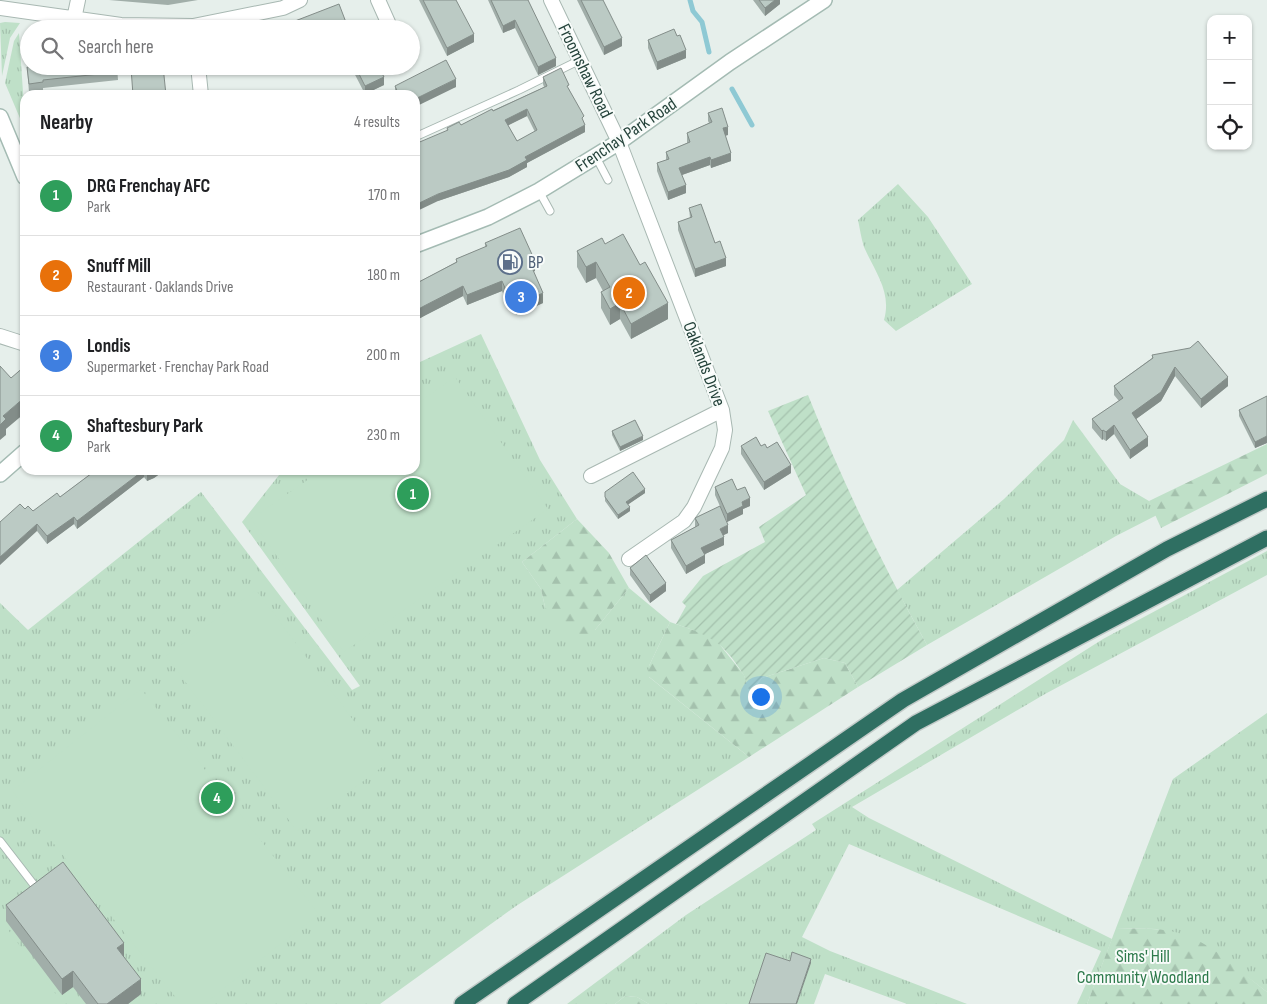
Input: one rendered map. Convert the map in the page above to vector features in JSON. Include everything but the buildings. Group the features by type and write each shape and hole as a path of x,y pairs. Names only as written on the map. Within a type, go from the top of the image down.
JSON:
{"highway":[{"path":"462,1004 903,700 1167,549 1267,500"},
{"path":"515,1004 916,723 1267,538"}],"main road":[{"name":"Frenchay Park Road","path":"420,243 488,217 539,192 596,158 737,57 824,0"},
{"path":"0,117 20,165"},
{"path":"0,474 20,456"}],"street":[{"path":"74,19 78,0"},
{"path":"223,20 300,0"},
{"path":"378,0 387,20"},
{"name":"Froomshaw Road","path":"550,0 619,142"},
{"path":"0,8 82,20"},
{"path":"199,75 200,90"},
{"name":"Oaklands Drive","path":"619,142 722,410 725,430 722,448 694,507 684,521 629,559"},
{"path":"0,336 20,342"},
{"path":"591,476 722,410"}],"lane":[{"path":"420,135 580,60"},
{"path":"596,158 608,180"},
{"path":"539,192 550,211"},
{"path":"0,842 34,885"}],"green space":[{"path":"0,23 20,23 10,38 2,76"},
{"path":"19,33 20,75 22,75 23,90 20,90 20,118 5,83 14,41"},
{"path":"898,184 928,217 972,284 896,331 884,320 886,300 884,291 864,247 858,220"},
{"path":"481,334 540,460 577,519 522,562 541,589 545,607 595,630 629,588 670,622 649,666 649,677 749,757 516,906 380,1004 0,1004 0,603 28,630 201,492 352,690 360,686 242,522 279,475 420,475 420,362"},
{"path":"455,377 548,509 344,652 251,519 315,475 420,475 420,402"},
{"path":"808,395 863,522 927,645 858,687 845,663 824,658 762,678 751,691 736,663 722,647 698,632 676,624 686,606 682,602 703,576 765,542 759,527 806,495 768,411"},
{"path":"1073,420 1120,484 1149,501 1157,515 1116,536 927,645 897,590 1004,499 1064,440"},
{"path":"1267,444 1267,474 1161,528 1149,501"},
{"path":"577,519 609,553 629,588 595,630 584,638 562,632 545,607 541,589 522,562"},
{"path":"1267,551 1267,575 1045,694 852,807 869,818 1112,939 1087,1004 1077,1004 1101,951 849,844 802,937 830,951 967,1004 907,1004 825,974 814,1004 649,1004 637,997 625,996 615,1004 567,1004 686,915 816,830 812,824 1103,639"},
{"path":"256,590 386,764 297,831 166,656"},
{"path":"670,622 716,640 744,675 747,684 753,689 762,678 824,658 845,663 858,687 749,757 648,676 649,666"},
{"path":"141,689 319,914 204,1004 181,1004 12,791"},
{"path":"1267,713 1267,992 1215,952 1157,929 1116,928 1173,779"},
{"path":"0,919 63,1004 0,1004"},
{"name":"Sims' Hill Community Woodland","path":"1116,928 1177,932 1196,940 1228,960 1267,992 1267,1004 1087,1004"},
{"path":"625,996 637,997 649,1004 615,1004"}],"waterway":[{"path":"690,0 693,11 702,22 709,52"},
{"path":"732,89 752,125"}],"place":[{"name":"BP","path":"510,262"},
{"name":"Snuff Mill","path":"629,293"},
{"name":"Londis","path":"521,297"},
{"name":"DRG Frenchay AFC","path":"413,494"},
{"name":"Shaftesbury Park","path":"217,798"}]}
